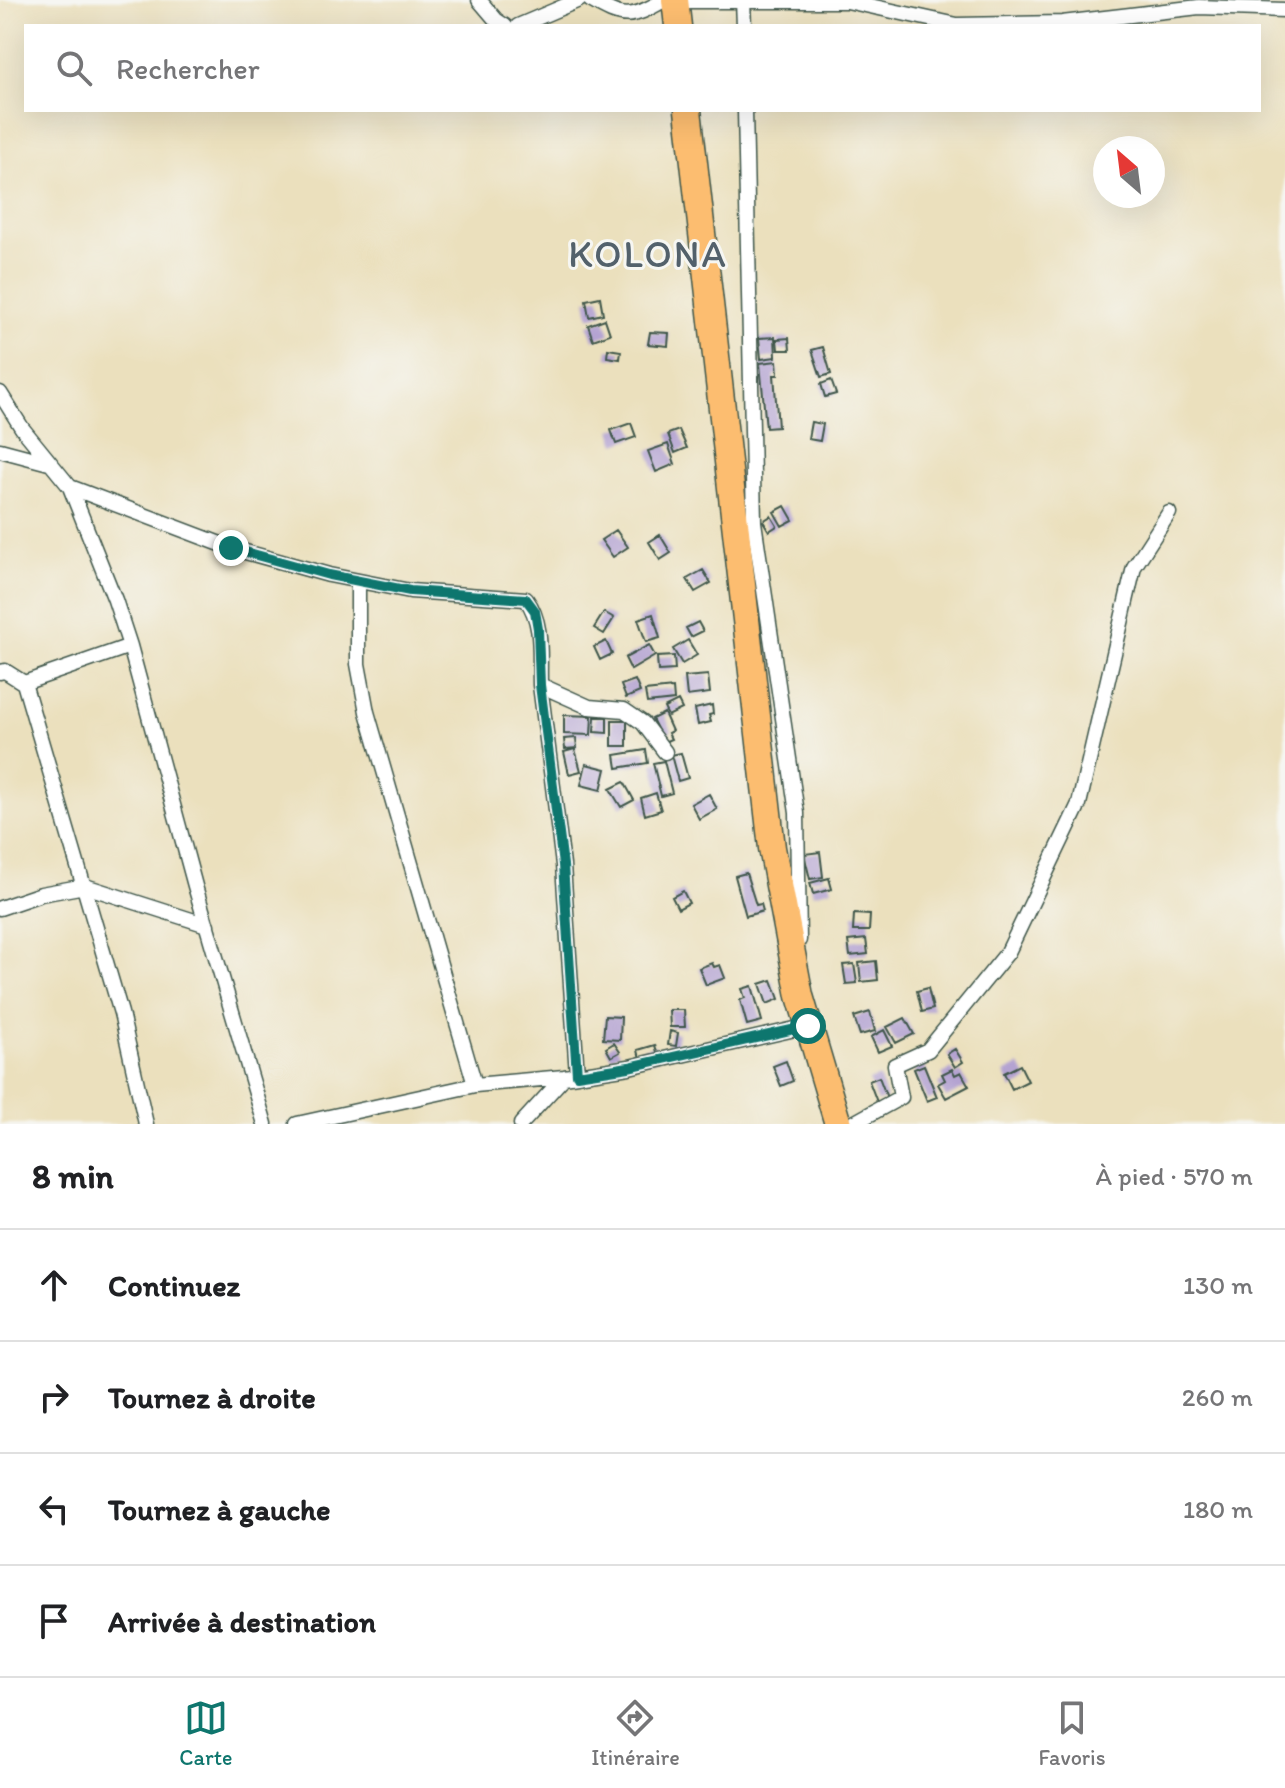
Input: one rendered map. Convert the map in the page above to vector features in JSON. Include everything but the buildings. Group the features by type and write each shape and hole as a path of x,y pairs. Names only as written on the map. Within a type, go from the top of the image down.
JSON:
{"highway":[{"path":"675,0 678,24"},
{"path":"688,112 772,848 800,996 838,1124"}],"street":[{"path":"479,0 502,24"},
{"path":"523,24 579,0"},
{"path":"590,0 619,15 633,15 664,0"},
{"path":"675,0 847,1 952,24"},
{"path":"743,1 744,24"},
{"path":"1010,24 1062,23 1199,4 1285,10"},
{"path":"745,112 754,522 797,813 800,996"},
{"path":"0,393 49,463 70,487 130,646 265,1124"},
{"path":"0,450 49,463"},
{"path":"70,487 231,548 358,581 410,591 526,599 535,611 540,685 563,865 571,1076 521,1124"},
{"path":"852,1124 901,1097 895,1065 928,1050 1008,952 1079,804 1134,567 1169,513"},
{"path":"358,581 358,664 367,712 475,1085"},
{"path":"24,683 130,646"},
{"path":"0,672 5,671 24,683 121,1013 146,1124"},
{"path":"540,685 589,707 624,710 643,723 665,752"},
{"path":"0,908 41,894 85,886 207,925"},
{"path":"297,1124 475,1085 629,1067 808,1026"}],"district":[{"name":"KOLONA","path":"648,254"}],"route":[{"path":"231,548 329,575 410,591 526,599 535,611 540,685 563,865 577,1075 629,1067 808,1026"}]}
